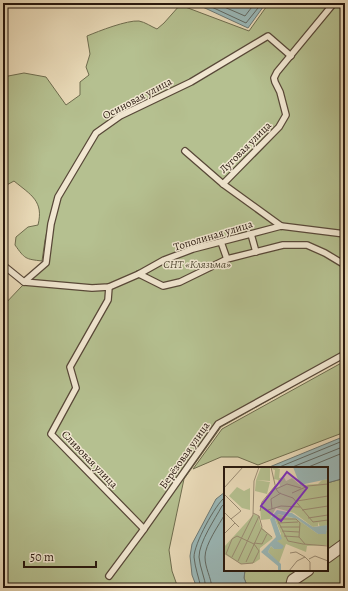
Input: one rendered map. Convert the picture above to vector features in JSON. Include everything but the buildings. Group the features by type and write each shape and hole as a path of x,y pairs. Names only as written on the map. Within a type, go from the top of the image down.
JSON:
{"street":[{"path":"328,556 345,544"},
{"path":"291,588 293,580 306,571"}],"lane":[{"name":"Луговая улица","path":"223,184 279,128 286,115 280,92 274,78 277,72 334,3"},
{"name":"Осиновая улица","path":"24,282 46,263 51,224 58,197 96,133 120,116 191,82 268,36 291,56"},
{"name":"Луговая улица","path":"185,151 223,184 281,226"},
{"name":"Тополиная улица","path":"24,282 92,288 109,287 139,274 164,260 194,249 281,226 345,234"},
{"path":"251,234 256,252"},
{"path":"221,242 226,259"},
{"path":"139,274 163,286 180,282 226,259 283,245 307,245 325,253 345,265"},
{"path":"3,265 24,282"},
{"name":"Сливовая улица","path":"109,287 108,300 70,367 76,388 51,434 144,530"},
{"name":"Берёзовая улица","path":"109,576 144,530 218,424 345,354"},
{"path":"3,584 4,588"}],"green space":[{"name":"СНТ «Клязьма»","path":"269,3 345,3 345,357 221,427 184,479 169,550 172,571 178,588 3,588 3,306 21,287 48,263 52,210 42,261 26,258 15,245 16,237 28,227 38,225 39,210 35,199 14,181 3,187 3,77 24,73 46,77 66,105 80,95 80,82 89,75 86,67 90,54 87,36 113,26 134,21 146,23 157,29 180,5 249,31"},
{"path":"345,361 345,432 258,465 238,457 221,457 193,469 222,429"},
{"path":"345,478 345,588 248,588 244,578 245,571 328,571 328,483"}],"water":[{"path":"194,3 266,3 248,28"},
{"path":"345,436 345,478 328,483 328,467 269,467"},
{"path":"224,493 224,571 245,571 244,578 248,588 197,588 192,575 190,556 192,544 216,499"}]}
